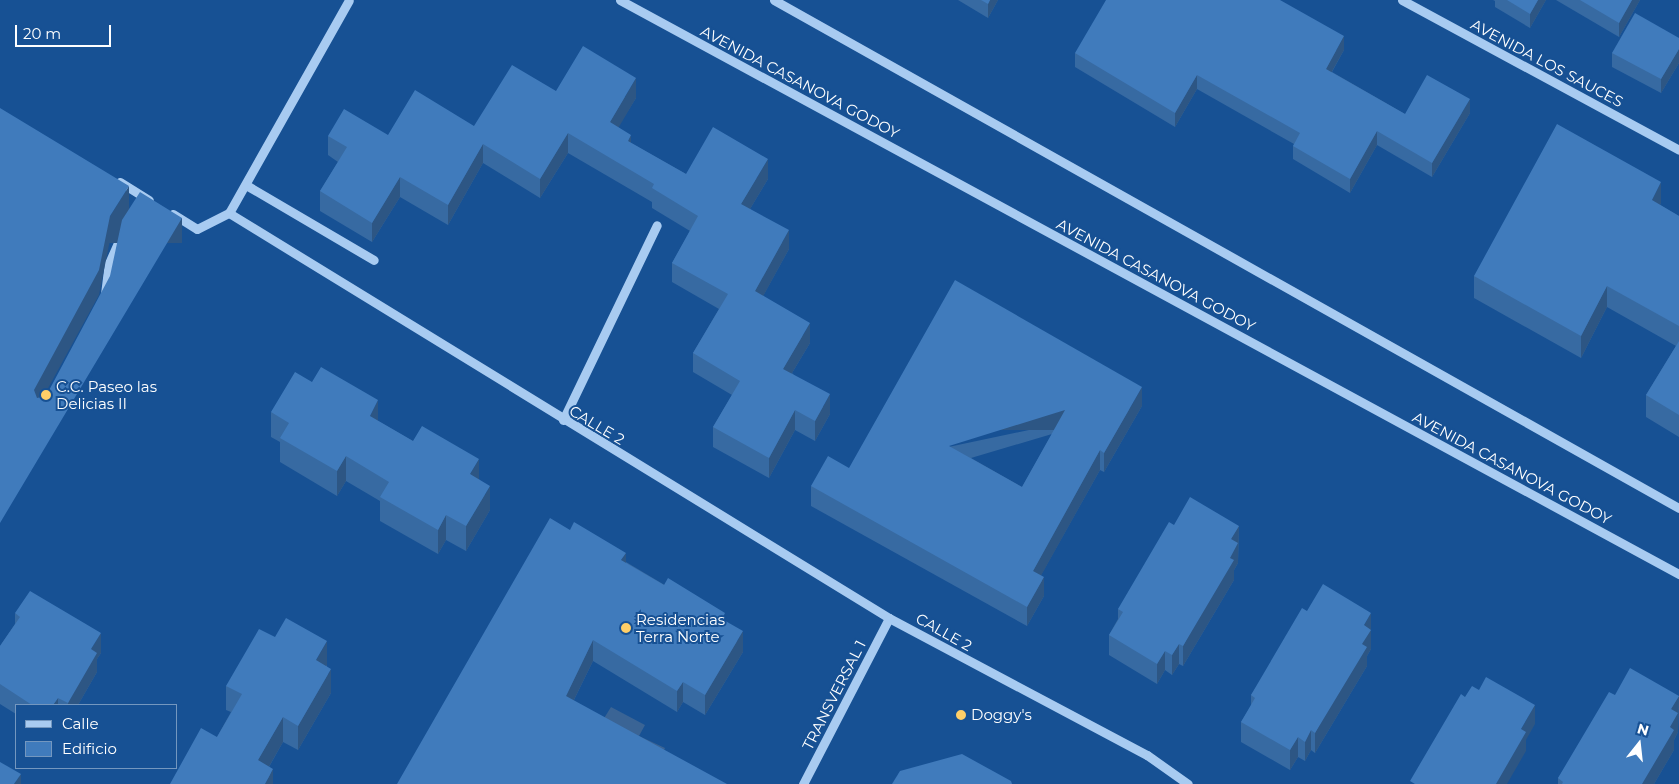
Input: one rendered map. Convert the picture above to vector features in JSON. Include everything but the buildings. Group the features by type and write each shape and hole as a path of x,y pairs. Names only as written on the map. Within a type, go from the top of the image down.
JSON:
{"street":[{"path":"110,176 142,201 197,229 229,213 349,0"},
{"name":"AVENIDA CASANOVA GODOY","path":"620,0 1679,574"},
{"path":"774,0 1679,508"},
{"name":"AVENIDA LOS SAUCES","path":"1402,0 1679,150"},
{"path":"246,185 374,260"},
{"name":"CALLE 2","path":"229,213 563,420 890,618 1147,755 1188,784"},
{"path":"100,305 109,263 130,220"},
{"path":"563,420 657,225"},
{"name":"TRANSVERSAL 1","path":"803,784 890,618"}],"water":[{"path":"611,707 645,725 639,736 665,748 656,769 598,728"}],"place":[{"name":"C.C. Paseo las Delicias II","path":"46,395"},
{"name":"Residencias Terra Norte","path":"626,628"},
{"name":"Doggy's","path":"961,715"}]}
